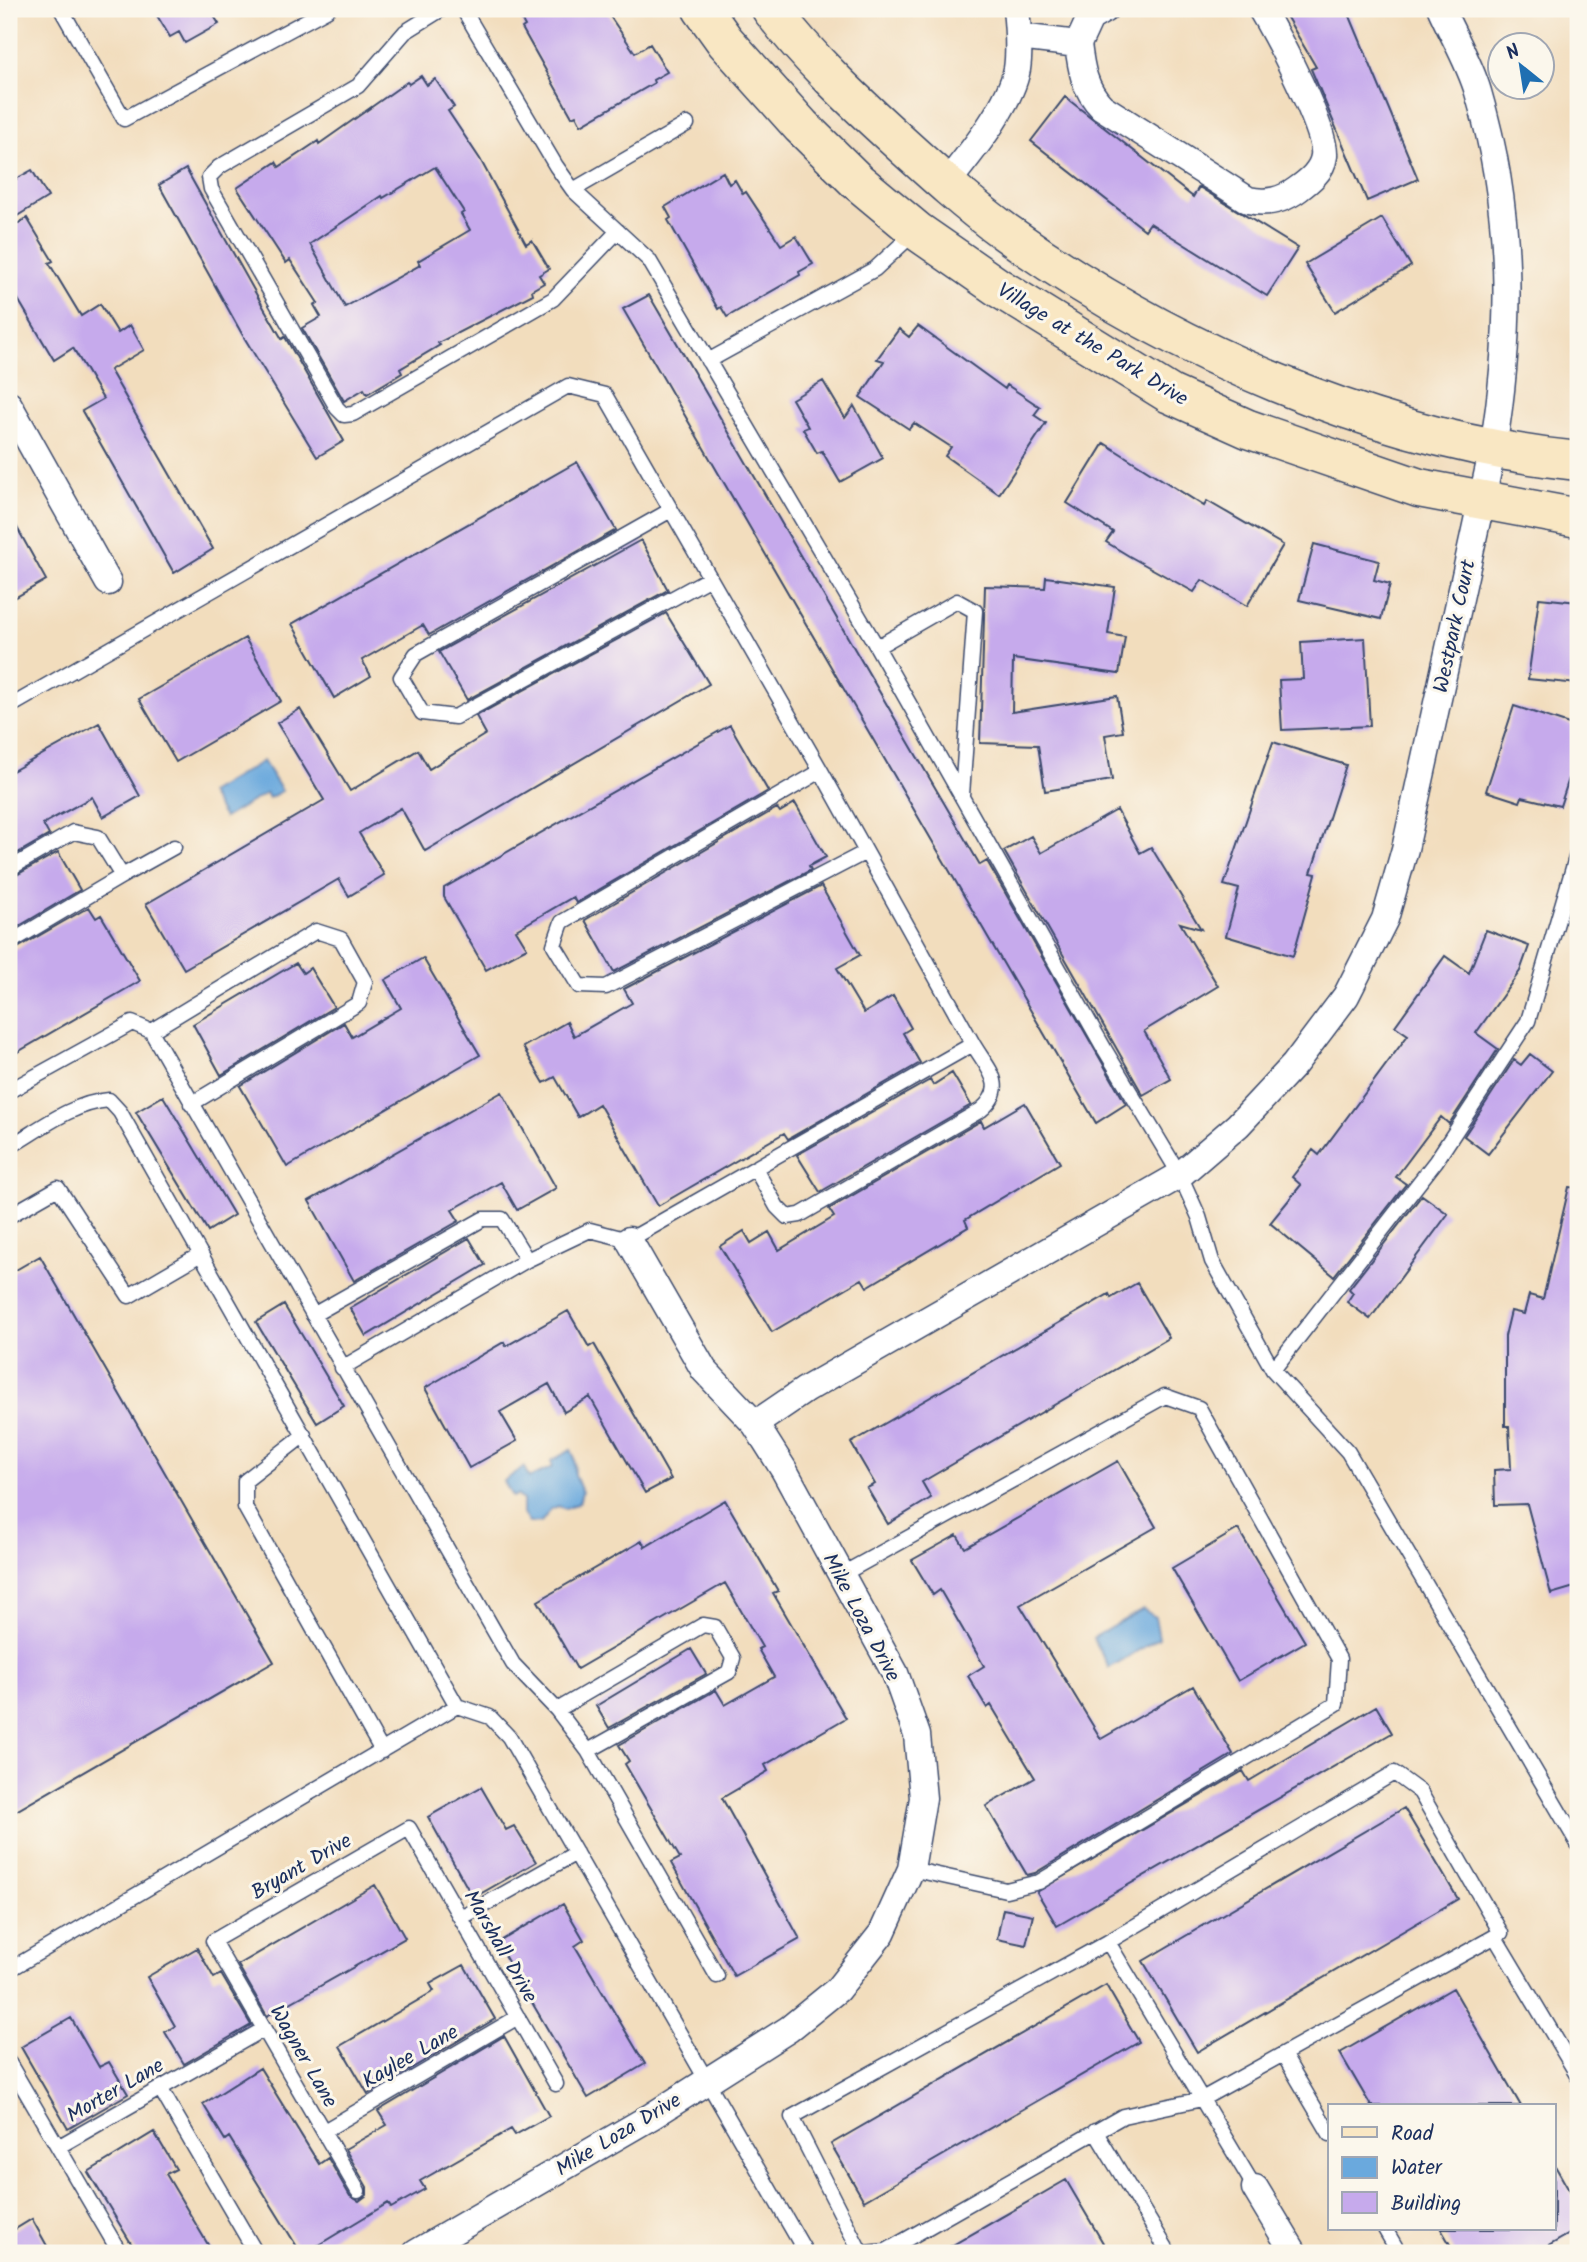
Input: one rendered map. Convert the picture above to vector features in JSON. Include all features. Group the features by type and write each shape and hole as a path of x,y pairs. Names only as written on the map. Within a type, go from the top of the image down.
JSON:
{"street":[{"name":"Village at the Park Drive","path":"702,9 725,41 801,126 857,181 917,230 999,288 1170,394 1261,434 1419,488 1578,518"},
{"path":"771,9 855,103 946,184 1058,269 1123,309 1220,357 1338,406 1493,449 1578,461"},
{"path":"946,184 994,118 1016,70 1016,9"},
{"path":"1105,9 1090,18 1078,44 1082,72 1091,96 1102,107 1248,200 1266,204 1292,194 1314,177 1324,157 1322,141 1286,52 1261,9"},
{"name":"Westpark Court","path":"755,1424 805,1390 1180,1175 1238,1125 1294,1065 1346,996 1385,919 1405,849 1493,449 1500,403 1509,287 1502,191 1477,90 1441,9"},
{"path":"1018,37 1078,44"},
{"path":"9,405 17,439 108,582"},
{"name":"Mike Loza Drive","path":"416,2253 652,2116 789,2029 837,1990 882,1933 911,1869 923,1798 917,1735 895,1673 839,1576 784,1470 755,1424 704,1370 629,1240"},
{"path":"1255,2188 1294,2253"}],"lane":[{"path":"61,9 124,119 328,9"},
{"path":"442,9 405,32 358,86 219,167 209,177 211,189 337,408 344,415 354,414 552,299 618,231"},
{"path":"463,9 573,190 649,260 877,647 1105,1050 1180,1175 1199,1217 1213,1261 1273,1370 1348,1452 1578,1844"},
{"path":"573,190 687,124"},
{"path":"709,361 875,269 917,230"},
{"path":"9,707 568,386 605,395 821,771 864,853 996,1086 994,1099 981,1110 800,1215 787,1217 755,1168"},
{"path":"671,510 416,654 401,677 422,713 455,717 710,578"},
{"path":"877,647 957,601 975,611 962,795"},
{"path":"821,771 562,922 554,945 579,986 606,987 864,853"},
{"path":"9,869 73,832 98,837 122,876"},
{"path":"9,943 174,847"},
{"path":"1273,1370 1436,1161 1528,1021 1578,851"},
{"path":"151,1031 316,931 341,939 365,982 359,1003 191,1104"},
{"path":"9,1091 132,1023 151,1031 513,1664 558,1710 589,1751 717,1976"},
{"path":"342,1368 527,1260 590,1230 629,1240 973,1044"},
{"path":"9,1147 94,1101 109,1100 120,1112 457,1706 490,1717 509,1737 806,2253"},
{"path":"9,1216 58,1188 129,1296 201,1254"},
{"path":"313,1315 483,1219 502,1219 527,1260"},
{"path":"839,1576 1165,1396 1199,1408 1339,1659 1336,1704 1039,1882 1006,1890 911,1869"},
{"path":"304,1435 245,1481 245,1507 382,1751"},
{"path":"558,1710 703,1625 715,1627 733,1658 729,1672 589,1751"},
{"path":"9,1970 457,1706"},
{"path":"1394,1773 1420,1792 1501,1933 1202,2099 1123,2116 894,2250 863,2253 792,2117 1108,1942 1394,1773"},
{"name":"Marshall Drive","path":"410,1828 556,2084"},
{"name":"Bryant Drive","path":"213,1941 410,1828"},
{"path":"461,1918 576,1853"},
{"path":"1495,1937 1578,2076"},
{"name":"Wagner Lane","path":"213,1941 358,2191"},
{"path":"1108,1942 1255,2188"},
{"name":"Kaylee Lane","path":"324,2131 518,2017"},
{"name":"Morter Lane","path":"118,2253 58,2147 264,2029"},
{"path":"1283,2054 1328,2131"},
{"path":"9,2063 58,2147"},
{"path":"160,2088 256,2253"},
{"path":"1095,2131 1169,2253"},
{"path":"1386,2230 1399,2253"}],"water":[{"path":"263,761 282,791 269,798 266,793 224,818 209,793"},
{"path":"571,1450 575,1475 582,1492 579,1503 566,1509 558,1506 551,1509 541,1522 529,1523 523,1513 523,1500 517,1495 512,1497 504,1481 524,1467 529,1478 553,1467 551,1461"},
{"path":"1143,1609 1155,1617 1159,1638 1109,1668 1093,1638"}],"building":[{"path":"153,9 220,9 212,13 219,24 185,43 179,32 170,37"},
{"path":"515,9 605,9 635,53 650,44 667,72 653,80 654,83 581,125 576,115 572,117 522,28 525,26"},
{"path":"1282,9 1347,9 1418,179 1367,201 1311,69 1316,67"},
{"path":"421,76 427,85 435,79 454,107 448,111 480,159 526,244 532,240 549,269 539,275 544,283 532,290 533,294 438,343 440,345 400,369 402,373 367,394 364,389 344,401 302,328 321,317 314,305 318,303 290,260 286,263 237,188 276,162 279,167 318,141 319,144 407,82 409,84","holes":["435,167 464,212 461,214 470,230 418,261 420,265 345,307 310,244 382,196 383,198"]},
{"path":"1065,97 1193,197 1199,187 1298,248 1267,296 1150,223 1145,230 1031,141"},
{"path":"186,169 282,339 285,337 344,441 317,457 242,334 159,185"},
{"path":"32,170 48,197 9,221 9,183"},
{"path":"723,172 729,184 735,180 743,194 746,192 781,245 796,236 813,264 799,272 800,275 727,317 721,307 718,309 668,220 671,218 665,207"},
{"path":"27,218 53,261 49,263 81,316 100,304 118,333 130,325 144,350 110,370 213,549 174,573 82,411 103,399 73,348 54,360 9,284 9,229"},
{"path":"1382,218 1411,266 1335,312 1305,264"},
{"path":"649,295 980,865 987,861 1126,1104 1096,1123 623,309"},
{"path":"918,326 1005,389 1007,385 1040,407 1034,415 1046,423 999,494 945,456 951,447 914,423 909,429 860,397 884,361 877,359 899,329 909,337"},
{"path":"823,381 845,418 854,406 883,458 840,482 822,451 817,453 803,429 808,427 792,399"},
{"path":"1104,443 1204,506 1207,501 1283,545 1247,606 1202,580 1194,592 1129,556 1106,542 1113,532 1067,503"},
{"path":"577,462 616,530 429,635 423,625 362,660 371,676 334,698 292,624"},
{"path":"9,513 46,580 9,601"},
{"path":"641,540 668,590 467,700 439,652"},
{"path":"1314,544 1379,561 1374,580 1390,584 1381,619 1299,600"},
{"path":"1046,577 1115,587 1108,634 1125,637 1119,674 1013,659 1012,712 1117,696 1123,732 1105,735 1112,780 1045,791 1038,745 980,743 985,586 1045,588"},
{"path":"1539,598 1578,602 1578,684 1528,679"},
{"path":"666,613 709,684 425,851 401,808 359,833 384,875 349,896 339,879 184,969 146,904 324,800 277,723 300,709 350,791 418,750 429,769 486,734 476,716"},
{"path":"245,638 281,701 176,762 139,699"},
{"path":"1365,638 1370,726 1282,730 1279,680 1303,679 1301,642"},
{"path":"1514,706 1578,727 1578,751 1560,806 1522,797 1520,802 1486,791"},
{"path":"99,723 140,796 103,817 92,797 43,824 49,835 9,858 9,773"},
{"path":"730,725 768,791 576,903 573,897 516,930 527,948 486,970 444,897 444,888"},
{"path":"1273,742 1346,765 1311,873 1316,874 1293,956 1226,936 1239,889 1224,885"},
{"path":"795,803 826,857 809,866 811,870 614,972 585,920 777,808 780,812"},
{"path":"1117,810 1140,853 1151,847 1201,929 1180,923 1218,986 1144,1031 1171,1079 1143,1095 1004,851 1031,836 1041,853"},
{"path":"58,852 80,890 9,932 9,879"},
{"path":"821,886 860,955 837,968 864,1013 893,996 911,1028 903,1033 920,1063 788,1139 784,1133 658,1206 599,1104 578,1117 555,1077 544,1083 523,1047 567,1022 574,1036 632,1003 624,989"},
{"path":"89,907 96,918 101,915 140,981 9,1057 9,953"},
{"path":"1486,930 1529,946 1520,971 1476,1033 1498,1049 1449,1124 1441,1117 1396,1177 1406,1184 1334,1276 1270,1223 1301,1185 1292,1177 1313,1150 1319,1155 1408,1035 1395,1026 1445,956 1469,973"},
{"path":"423,958 480,1055 287,1167 240,1086 344,1023 352,1037 401,1008 385,980"},
{"path":"296,963 303,973 310,968 334,1007 221,1075 193,1024"},
{"path":"1530,1054 1552,1071 1488,1154 1464,1136 1514,1060 1521,1065"},
{"path":"952,1073 971,1105 820,1192 797,1155 930,1080 933,1085"},
{"path":"502,1092 556,1188 517,1210 501,1182 452,1210 459,1221 354,1281 309,1201"},
{"path":"163,1096 234,1215 208,1231 136,1112"},
{"path":"1025,1103 1060,1163 965,1220 968,1227 867,1287 862,1279 772,1332 720,1246 744,1231 751,1243 769,1232 779,1250 834,1217 829,1209 981,1121 984,1127"},
{"path":"1569,1187 1578,1188 1578,1586 1551,1594 1527,1504 1495,1505 1494,1470 1511,1469 1509,1426 1505,1426 1505,1336 1511,1311 1524,1314 1529,1295 1543,1299"},
{"path":"1422,1195 1448,1214 1370,1319 1347,1302 1353,1293 1349,1289"},
{"path":"469,1238 485,1265 366,1336 350,1308"},
{"path":"40,1256 274,1662 9,1815 9,1274"},
{"path":"1137,1283 1169,1338 922,1482 931,1498 888,1524 867,1488 875,1484 851,1443 1109,1294 1111,1298"},
{"path":"284,1305 344,1406 317,1423 256,1322"},
{"path":"568,1311 589,1347 594,1344 671,1479 645,1493 590,1397 564,1412 549,1384 500,1412 517,1441 469,1468 425,1388 504,1342 506,1346"},
{"path":"1118,1461 1156,1527 1020,1605 1101,1739 1193,1686 1233,1754 1035,1873 1027,1875 986,1806 1035,1778 991,1705 987,1708 968,1676 984,1666 940,1590 933,1595 912,1560 957,1535 965,1548"},
{"path":"725,1500 778,1591 773,1593 846,1718 765,1765 768,1771 722,1798 800,1939 734,1976 671,1863 680,1858 625,1764 629,1761 619,1745 716,1690 725,1705 774,1677 758,1649 762,1647 725,1583 577,1669 538,1601 642,1541 645,1547"},
{"path":"1238,1529 1305,1642 1238,1681 1172,1568"},
{"path":"691,1649 706,1674 609,1728 596,1706"},
{"path":"1376,1706 1392,1733 1057,1926 1037,1892 1243,1771 1249,1781"},
{"path":"481,1787 506,1830 514,1826 536,1862 473,1898 428,1817"},
{"path":"1404,1808 1458,1899 1197,2052 1143,1961"},
{"path":"375,1885 405,1938 267,2016 238,1965"},
{"path":"563,1904 584,1940 575,1946 645,2064 588,2098 497,1943"},
{"path":"1003,1909 1033,1915 1026,1945 997,1939"},
{"path":"197,1948 214,1978 221,1974 251,2025 184,2064 165,2032 175,2026 147,1977"},
{"path":"464,1965 495,2019 368,2094 340,2046 434,1991 430,1984"},
{"path":"1106,1985 1139,2042 864,2201 831,2144"},
{"path":"1453,1988 1520,2104 1370,2104 1340,2053"},
{"path":"71,2018 99,2067 109,2062 128,2094 68,2129 21,2047"},
{"path":"504,2036 549,2116 515,2135 511,2129 420,2181 425,2189 391,2208 388,2203 305,2253 301,2253 229,2137 225,2140 203,2104 260,2068 319,2164 328,2158 350,2196 359,2201 367,2195 367,2187 345,2149 387,2125 378,2111"},
{"path":"154,2132 176,2169 166,2174 213,2253 137,2253 88,2172"},
{"path":"1556,2168 1578,2206 1578,2229 1536,2253 1455,2253 1442,2230 1556,2230"},
{"path":"1066,2180 1109,2253 939,2253"},
{"path":"32,2219 51,2253 9,2253 9,2233"}]}
